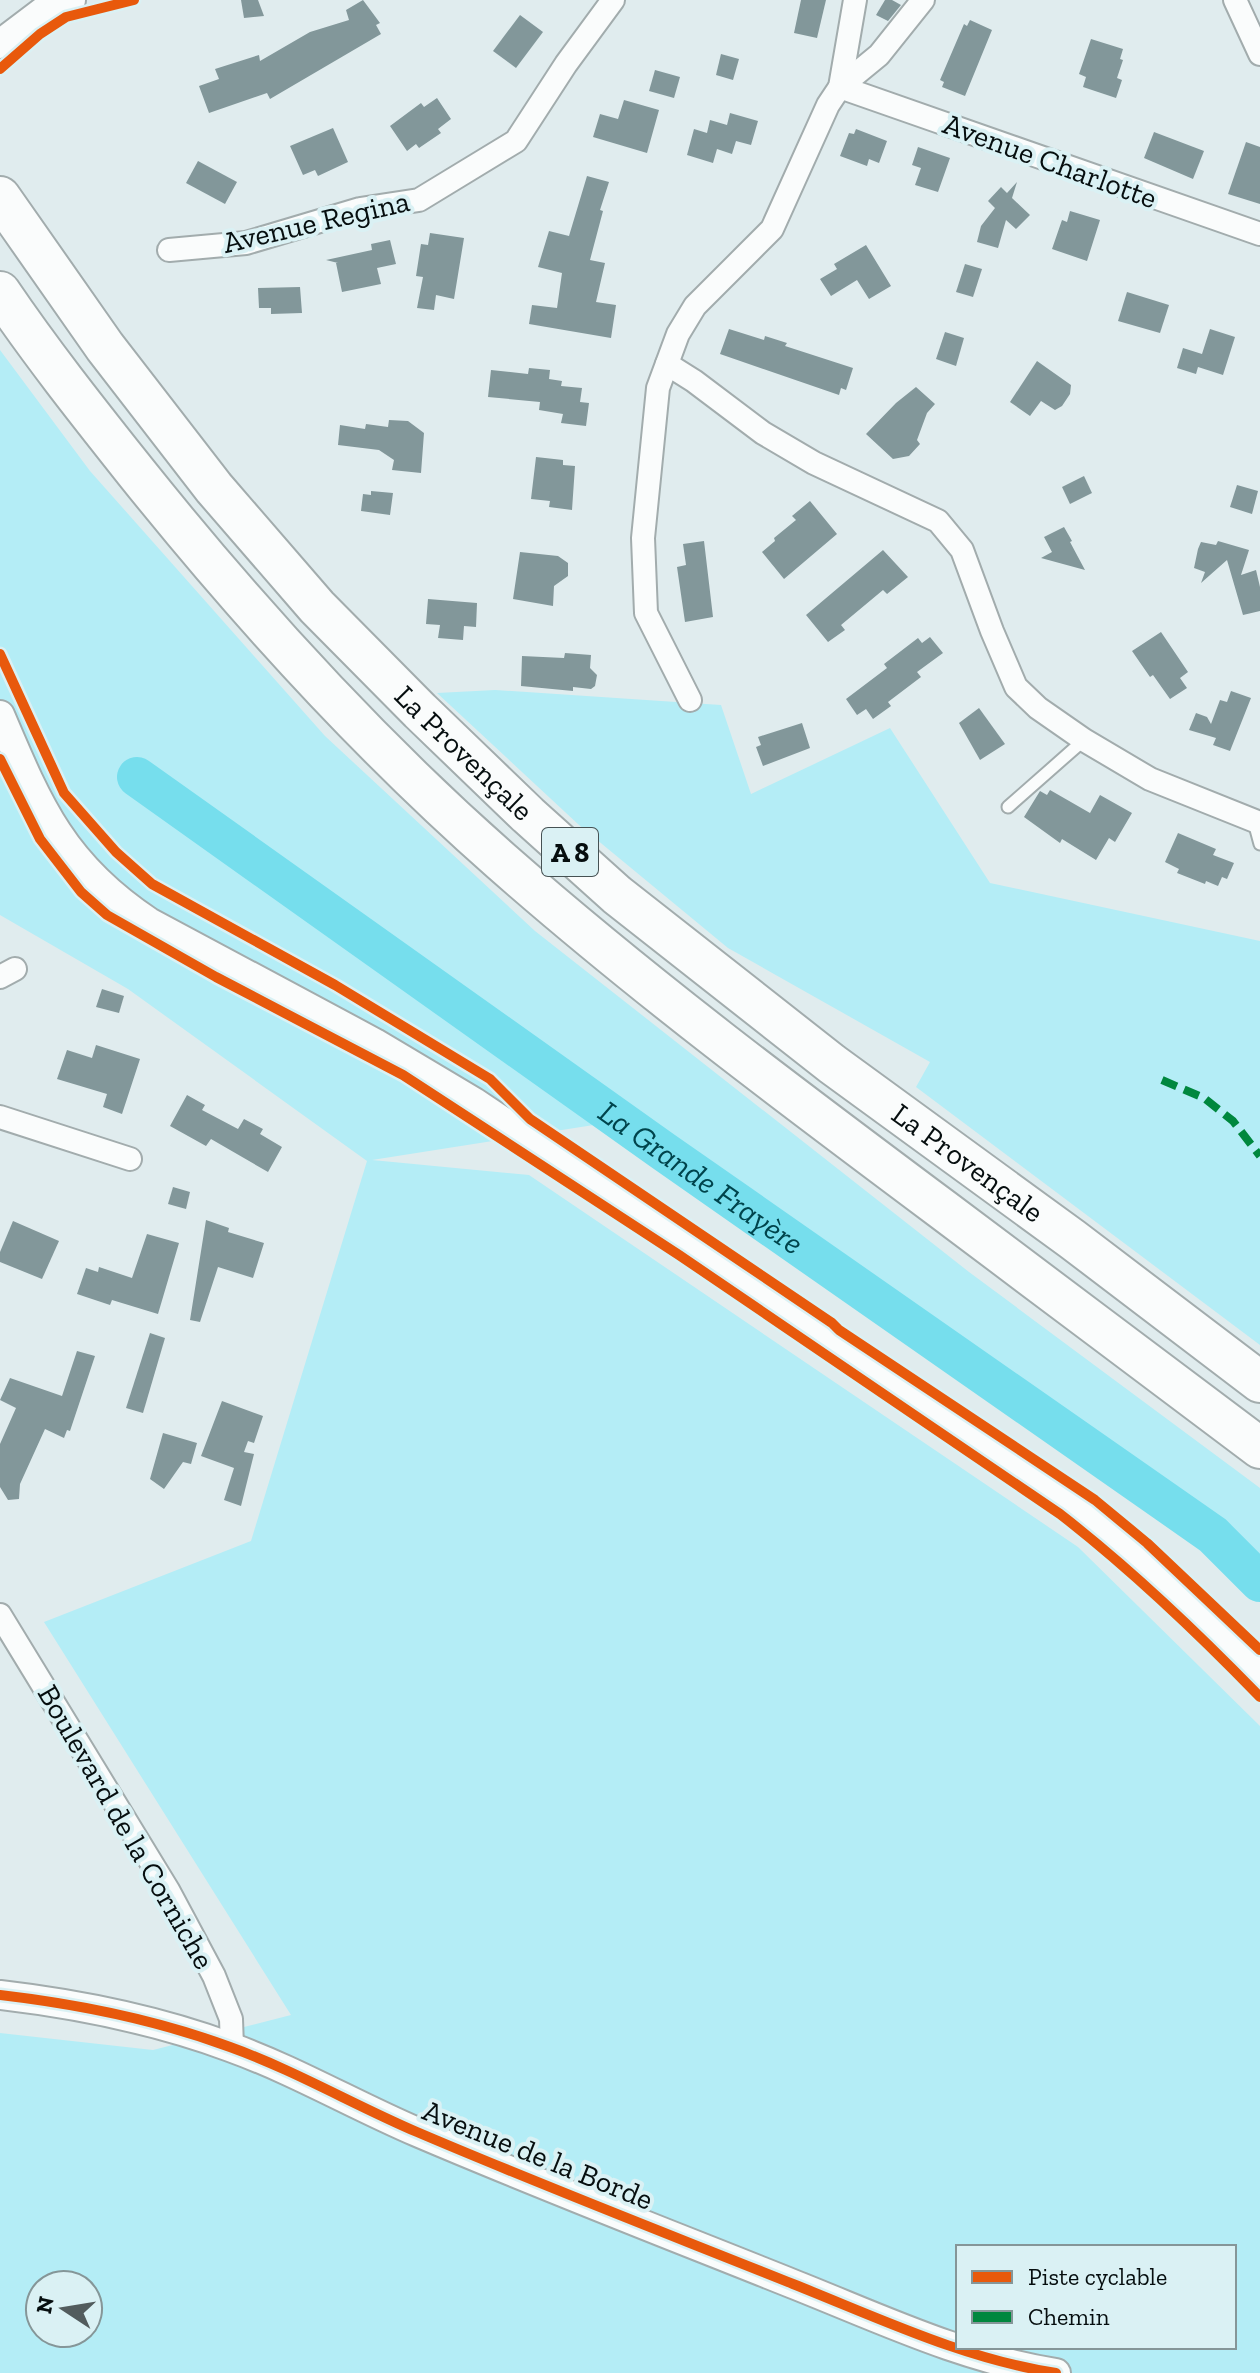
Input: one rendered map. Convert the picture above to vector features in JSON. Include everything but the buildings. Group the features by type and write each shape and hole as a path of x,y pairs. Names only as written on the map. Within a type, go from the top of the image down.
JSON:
{"highway":[{"name":"La Provençale","path":"0,197 105,347 214,488 317,607 528,815 617,895 796,1035 1260,1382"},
{"name":"La Provençale","path":"0,292 100,427 211,565 301,666 406,773 500,860 744,1062 1260,1448"}],"street":[{"path":"0,44 45,10 71,0"},
{"name":"Avenue Regina","path":"169,250 246,243 360,209 419,200 516,141 566,64 613,0"},
{"path":"840,87 855,0"},
{"path":"690,700 646,613 643,538 658,388 678,334 695,306 772,229 828,105 840,87 879,55 923,0"},
{"path":"1235,0 1260,54"},
{"name":"Avenue Charlotte","path":"840,87 1260,234"},
{"path":"667,364 763,433 814,463 938,521 962,550 1016,687 1038,708 1150,779 1257,822"},
{"path":"0,715 51,825 86,871 116,900 149,922 375,1043 474,1102 785,1309 1091,1519 1168,1585 1260,1676"},
{"path":"0,1117 130,1159"},
{"name":"Boulevard de la Corniche","path":"0,1615 168,1890 214,1976 231,2019 232,2047"},
{"name":"Avenue de la Borde","path":"0,1995 39,1999 111,2014 232,2047 416,2132 956,2348"},
{"name":"Avenue de la Borde","path":"959,2349 1019,2368 1056,2373"}],"lane":[{"path":"1008,807 1084,740"},
{"path":"1257,822 1260,844"}],"shaded area":[{"path":"0,350 90,471 325,736 535,931 969,1272 1260,1488 1260,1573 1182,1497 638,1118 372,1160 529,1175 1078,1547 1260,1726 1260,2373 0,2373 0,2033 153,2050 291,2015 44,1622 251,1541 367,1161 128,989 0,915"},
{"path":"495,690 721,705 751,794 890,728 990,883 1260,941 1260,1345 916,1087 930,1062 728,948 579,825 437,693"}],"waterway":[{"name":"La Grande Frayère","path":"137,777 663,1151 1213,1535 1260,1582"}],"marked path":[{"path":"1162,1080 1204,1098 1233,1121 1260,1156"}],"cycle path":[{"path":"0,69 40,34 66,17 134,0"},
{"path":"0,654 64,793 116,852 152,884 335,985 490,1079 530,1119 1095,1500 1147,1543 1260,1650"},
{"path":"0,759 40,839 81,892 107,915 216,977 403,1075 679,1255 1060,1514 1163,1602 1260,1697"},
{"path":"0,1995 116,2014 230,2047 464,2152 956,2348"},
{"path":"958,2349 1056,2373"}]}
